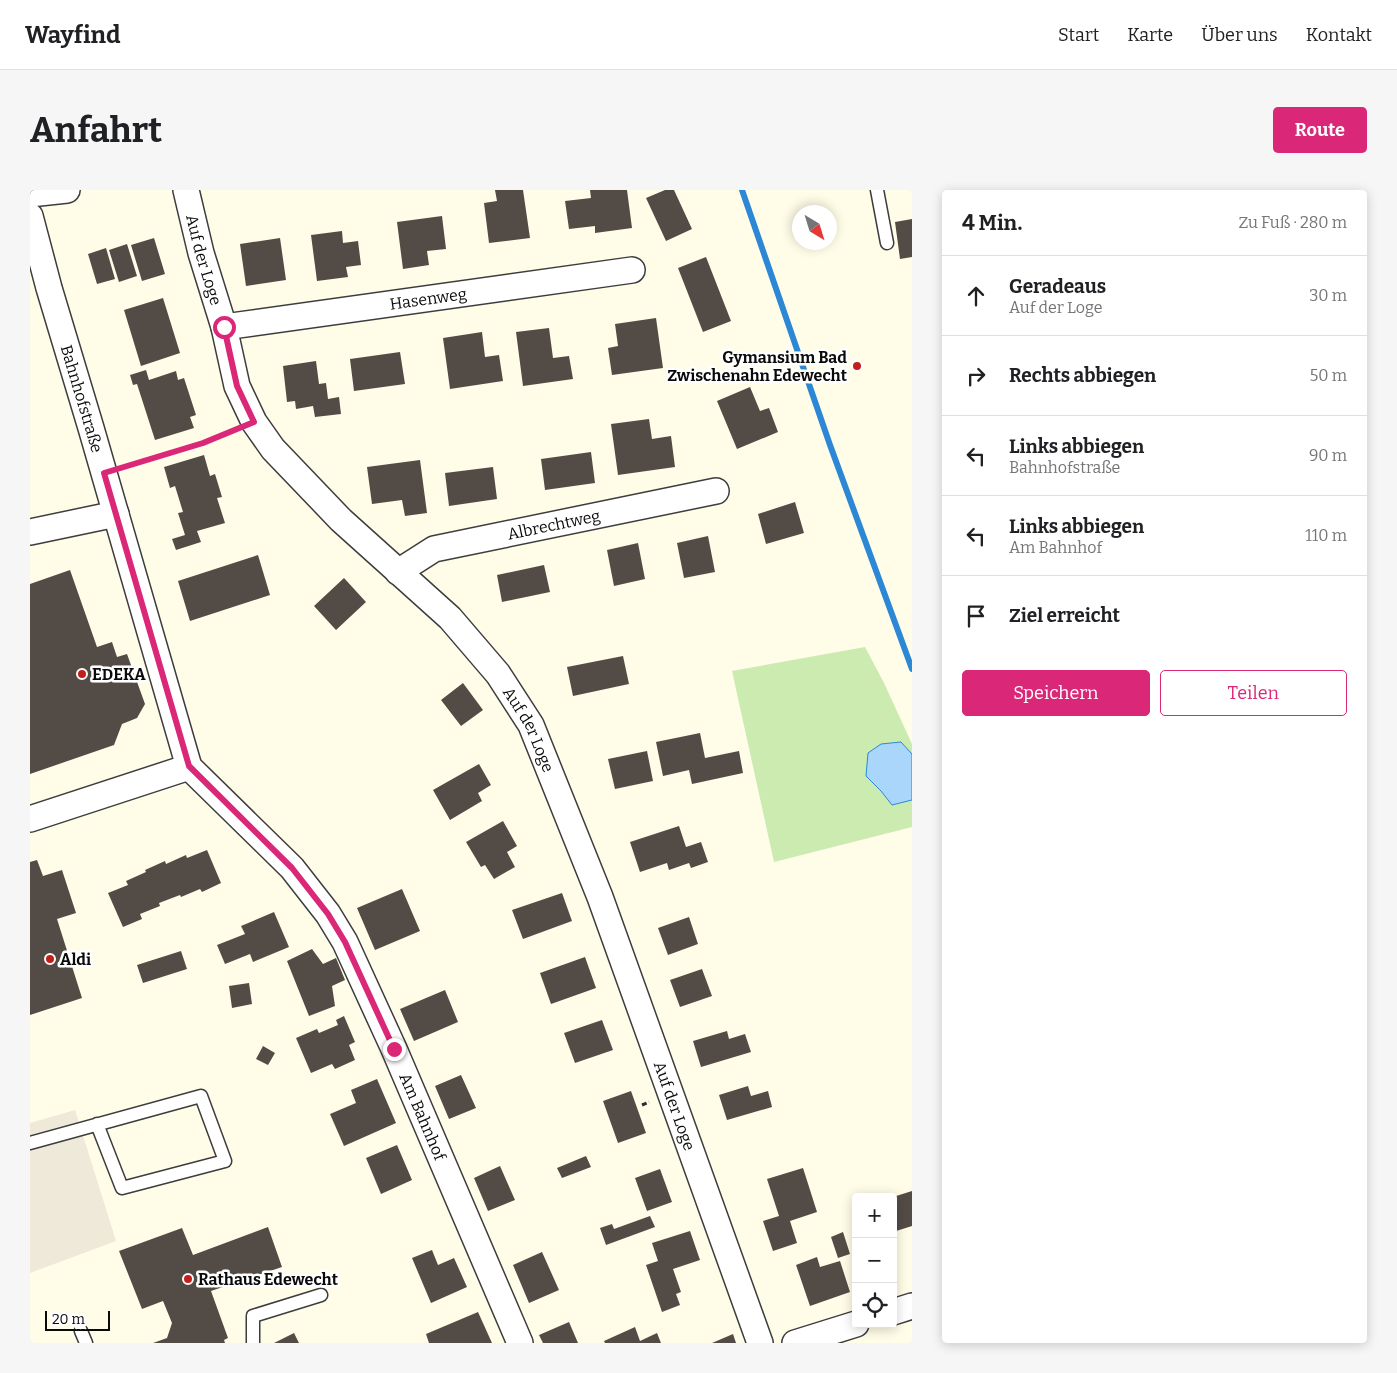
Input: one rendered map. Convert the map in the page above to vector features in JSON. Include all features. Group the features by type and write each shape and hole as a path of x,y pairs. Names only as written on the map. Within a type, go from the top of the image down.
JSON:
{"street":[{"path":"30,194 68,190"},
{"name":"Auf der Loge","path":"186,190 201,253 224,327 237,386 254,422 273,449 341,520 450,618 498,674 531,725 600,898 760,1343"},
{"name":"Bahnhofstraße","path":"30,216 49,288 189,766"},
{"name":"Hasenweg","path":"224,327 632,270"},
{"name":"Albrechtweg","path":"398,572 434,549 716,491"},
{"path":"30,532 116,514"},
{"path":"30,819 189,766"},
{"name":"Am Bahnhof","path":"189,766 292,868 328,914 345,942 398,1058 520,1343"},
{"path":"897,1311 912,1306"},
{"path":"795,1343 852,1325"}],"lane":[{"path":"877,190 887,243"},
{"path":"30,1143 97,1124 201,1096 225,1161 122,1188 97,1124"},
{"path":"253,1343 254,1316 322,1295"}],"path":[{"path":"104,473 203,443 254,422"}],"green space":[{"path":"865,647 912,744 912,827 774,862 732,671"}],"shaded area":[{"path":"75,1110 116,1241 30,1273 30,1123"}],"water":[{"path":"901,742 912,754 912,800 892,805 866,776 868,753 881,744"}],"building":[{"path":"495,190 523,190 530,238 489,243 484,203 497,201"},
{"path":"590,190 627,190 632,228 595,233 595,226 569,229 565,201 591,198"},
{"path":"665,190 674,190 692,229 666,241 646,198"},
{"path":"442,216 446,249 427,251 429,265 403,269 397,222"},
{"path":"912,219 912,257 900,259 895,222"},
{"path":"342,231 343,243 358,241 361,265 346,267 348,277 317,281 311,235"},
{"path":"154,238 165,274 142,281 131,245"},
{"path":"280,238 286,280 246,286 240,244"},
{"path":"127,244 137,276 119,282 109,250"},
{"path":"106,248 115,279 97,284 88,254"},
{"path":"706,257 731,321 703,332 678,268"},
{"path":"163,298 180,353 141,366 124,310"},
{"path":"656,318 663,368 612,375 608,348 618,346 615,324"},
{"path":"549,328 553,358 569,356 573,379 523,386 516,332"},
{"path":"482,332 485,357 499,355 503,381 450,389 443,338"},
{"path":"400,352 405,384 354,391 350,359"},
{"path":"316,361 319,384 326,383 328,399 339,397 341,414 315,417 313,406 296,409 295,401 287,402 283,366"},
{"path":"146,370 149,380 176,371 178,380 184,378 196,415 190,417 194,428 155,440 137,384 133,385 130,375"},
{"path":"750,387 760,411 769,408 778,432 737,449 717,401"},
{"path":"649,419 652,439 671,436 675,467 618,475 611,424"},
{"path":"591,452 595,483 545,490 541,459"},
{"path":"204,455 210,476 215,474 222,497 217,498 225,523 197,531 201,542 176,550 172,539 185,535 178,513 183,512 175,486 170,488 164,467"},
{"path":"420,460 427,513 405,516 402,500 372,504 367,467"},
{"path":"493,467 497,499 449,506 445,473"},
{"path":"795,502 804,533 766,544 758,514"},
{"path":"708,536 715,572 684,578 677,543"},
{"path":"638,543 645,579 614,586 607,550"},
{"path":"258,555 270,595 190,621 178,581"},
{"path":"544,565 550,592 502,602 497,575"},
{"name":"EDEKA","path":"70,570 97,647 112,642 117,657 127,654 145,704 137,718 122,724 114,745 30,774 30,584"},
{"path":"344,578 366,602 336,630 314,606"},
{"path":"623,656 629,684 573,696 567,667"},
{"path":"463,683 483,710 461,726 441,700"},
{"path":"700,733 705,758 739,751 743,773 692,784 689,770 663,776 656,742"},
{"path":"647,751 653,781 615,789 608,759"},
{"path":"479,764 491,785 478,793 482,801 450,820 433,790"},
{"path":"503,821 517,846 507,852 515,867 494,879 485,865 481,867 466,842"},
{"path":"679,826 686,847 701,842 708,862 691,868 689,863 669,870 667,863 640,872 630,842"},
{"path":"207,850 221,883 202,892 200,889 159,903 160,906 140,914 142,919 123,927 108,893 128,885 126,881 165,861 166,864 186,855 187,858"},
{"name":"Aldi","path":"37,860 43,876 62,870 76,913 57,919 82,998 30,1015 30,862"},
{"path":"402,889 420,931 375,950 357,908"},
{"path":"562,893 572,921 523,939 512,910"},
{"path":"274,912 289,947 253,962 250,954 225,964 217,945 245,934 241,926"},
{"path":"689,917 698,944 668,955 658,928"},
{"path":"312,949 323,964 336,958 345,980 332,986 335,1006 309,1016 287,961"},
{"path":"181,951 187,969 143,983 137,965"},
{"path":"585,957 596,988 551,1004 540,973"},
{"path":"702,969 712,996 680,1007 670,980"},
{"path":"249,983 252,1004 232,1008 229,986"},
{"path":"445,990 458,1022 414,1041 400,1009"},
{"path":"344,1016 355,1042 349,1045 355,1060 335,1069 332,1064 311,1073 296,1038 317,1029 319,1033 338,1025 336,1020"},
{"path":"602,1020 613,1050 575,1063 564,1033"},
{"path":"727,1031 729,1039 745,1034 751,1052 701,1067 693,1041"},
{"path":"263,1046 275,1053 268,1065 256,1059"},
{"path":"461,1075 476,1108 449,1119 435,1086"},
{"path":"377,1079 396,1123 344,1146 330,1114 356,1103 351,1090"},
{"path":"748,1086 751,1096 768,1091 772,1107 727,1120 719,1095"},
{"path":"631,1091 646,1133 618,1143 603,1101"},
{"path":"397,1145 412,1180 381,1194 366,1158"},
{"path":"586,1156 591,1167 562,1178 557,1168"},
{"path":"500,1166 515,1200 488,1211 474,1178"},
{"path":"803,1168 817,1212 790,1221 797,1243 773,1251 763,1221 779,1216 767,1179"},
{"path":"660,1169 672,1202 647,1211 635,1178"},
{"path":"912,1191 912,1226 897,1231 897,1196"},
{"path":"650,1216 655,1227 606,1245 600,1228 612,1224 614,1229"},
{"name":"Rathaus Edewecht","path":"268,1227 282,1267 211,1291 228,1338 224,1340 225,1343 153,1343 167,1338 172,1323 163,1301 142,1309 119,1251 182,1228 193,1255"},
{"path":"690,1231 700,1260 673,1269 681,1292 676,1294 680,1305 662,1312 646,1265 658,1261 652,1243"},
{"path":"843,1232 850,1254 838,1258 831,1237"},
{"path":"432,1250 438,1265 454,1258 467,1287 431,1303 412,1258"},
{"path":"542,1252 559,1290 529,1303 513,1265"},
{"path":"817,1257 820,1267 840,1261 850,1292 810,1306 796,1265"},
{"path":"478,1312 492,1343 429,1343 426,1334"},
{"path":"569,1322 578,1343 543,1343 539,1335"},
{"path":"635,1327 640,1341 657,1333 661,1343 605,1343 604,1341"},
{"path":"294,1333 299,1343 274,1343"},
{"path":"733,1334 736,1343 712,1343"}],"waterway":[{"path":"742,190 830,445 912,669"}],"place":[{"name":"Gymansium Bad Zwischenahn Edewecht","path":"857,366"},
{"name":"EDEKA","path":"82,674"},
{"name":"Aldi","path":"50,959"},
{"name":"Rathaus Edewecht","path":"188,1279"}],"route":[{"path":"224,327 237,386 254,422 203,443 104,473 189,766 292,868 328,914 345,942 394,1049"}]}
